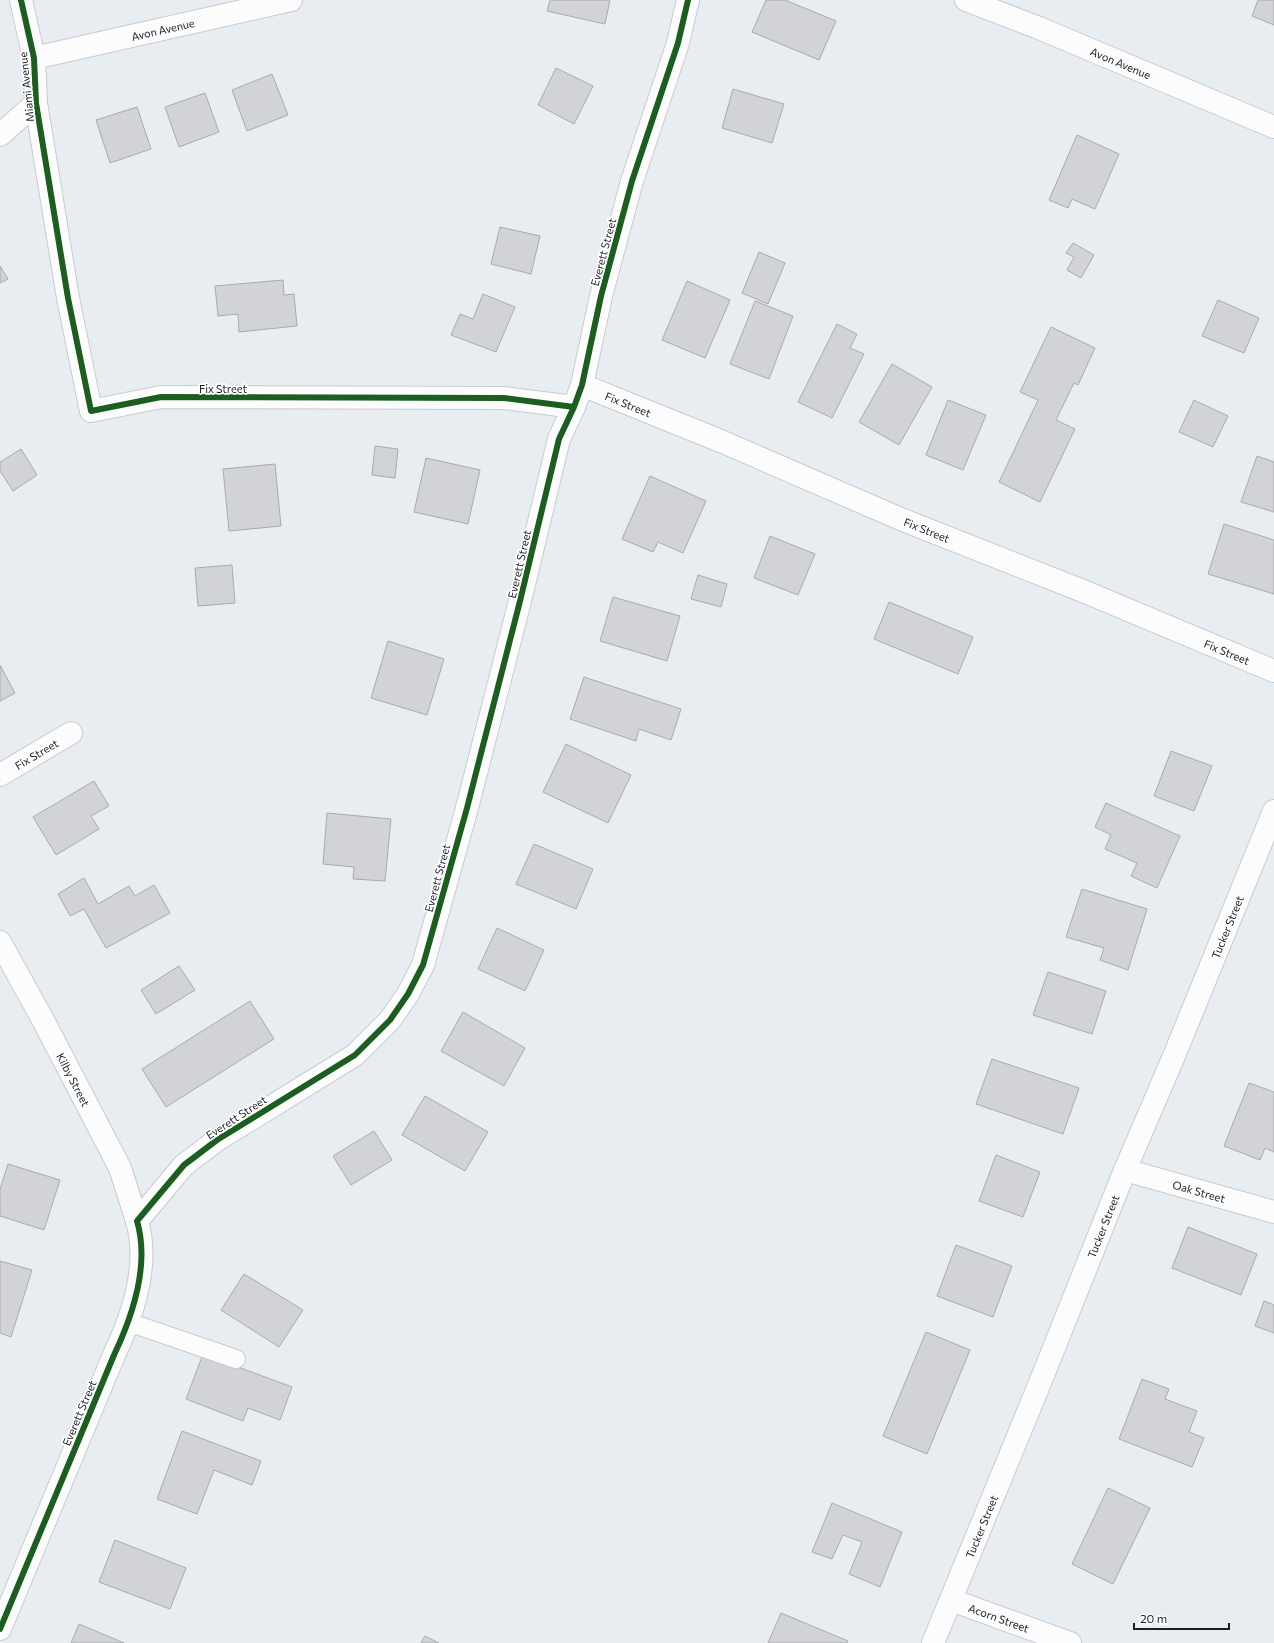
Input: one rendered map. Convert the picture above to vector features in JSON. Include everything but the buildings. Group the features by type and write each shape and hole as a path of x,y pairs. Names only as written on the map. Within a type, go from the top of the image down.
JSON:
{"street":[{"name":"Miami Avenue","path":"21,0 34,58 36,103 51,196"},
{"name":"Avon Avenue","path":"34,58 291,0"},
{"name":"Everett Street","path":"0,1629 128,1322 134,1303 140,1270 142,1237 137,1221 184,1165 217,1140 355,1055 390,1020 411,988 423,965 465,815 520,601 559,439 574,407 582,385 601,296 632,181 678,44 688,0"},
{"name":"Avon Avenue","path":"970,1 1274,127"},
{"path":"0,136 36,103"},
{"name":"Fix Street","path":"51,196 68,298 91,411 161,397 504,398 574,407"},
{"name":"Fix Street","path":"582,385 723,442 903,520 1075,588 1274,671"},
{"name":"Fix Street","path":"0,775 71,733"},
{"name":"Tucker Street","path":"933,1643 1046,1368 1125,1170 1174,1056 1274,811"},
{"name":"Kilby Street","path":"0,942 43,1020 120,1168 137,1221"},
{"name":"Oak Street","path":"1125,1170 1274,1212"},
{"name":"Acorn Street","path":"951,1600 1070,1643"}],"lane":[{"path":"128,1322 236,1359"}],"cycle path":[{"path":"21,0 34,58 36,103 68,298 91,411 161,397 504,398 574,407"},
{"path":"0,1629 133,1307 138,1290 142,1255 141,1238 137,1221 184,1165 217,1140 355,1055 390,1020 408,994 423,965 467,808 520,601 559,439 574,407 582,385 601,296 632,181 678,43 688,0"}]}
